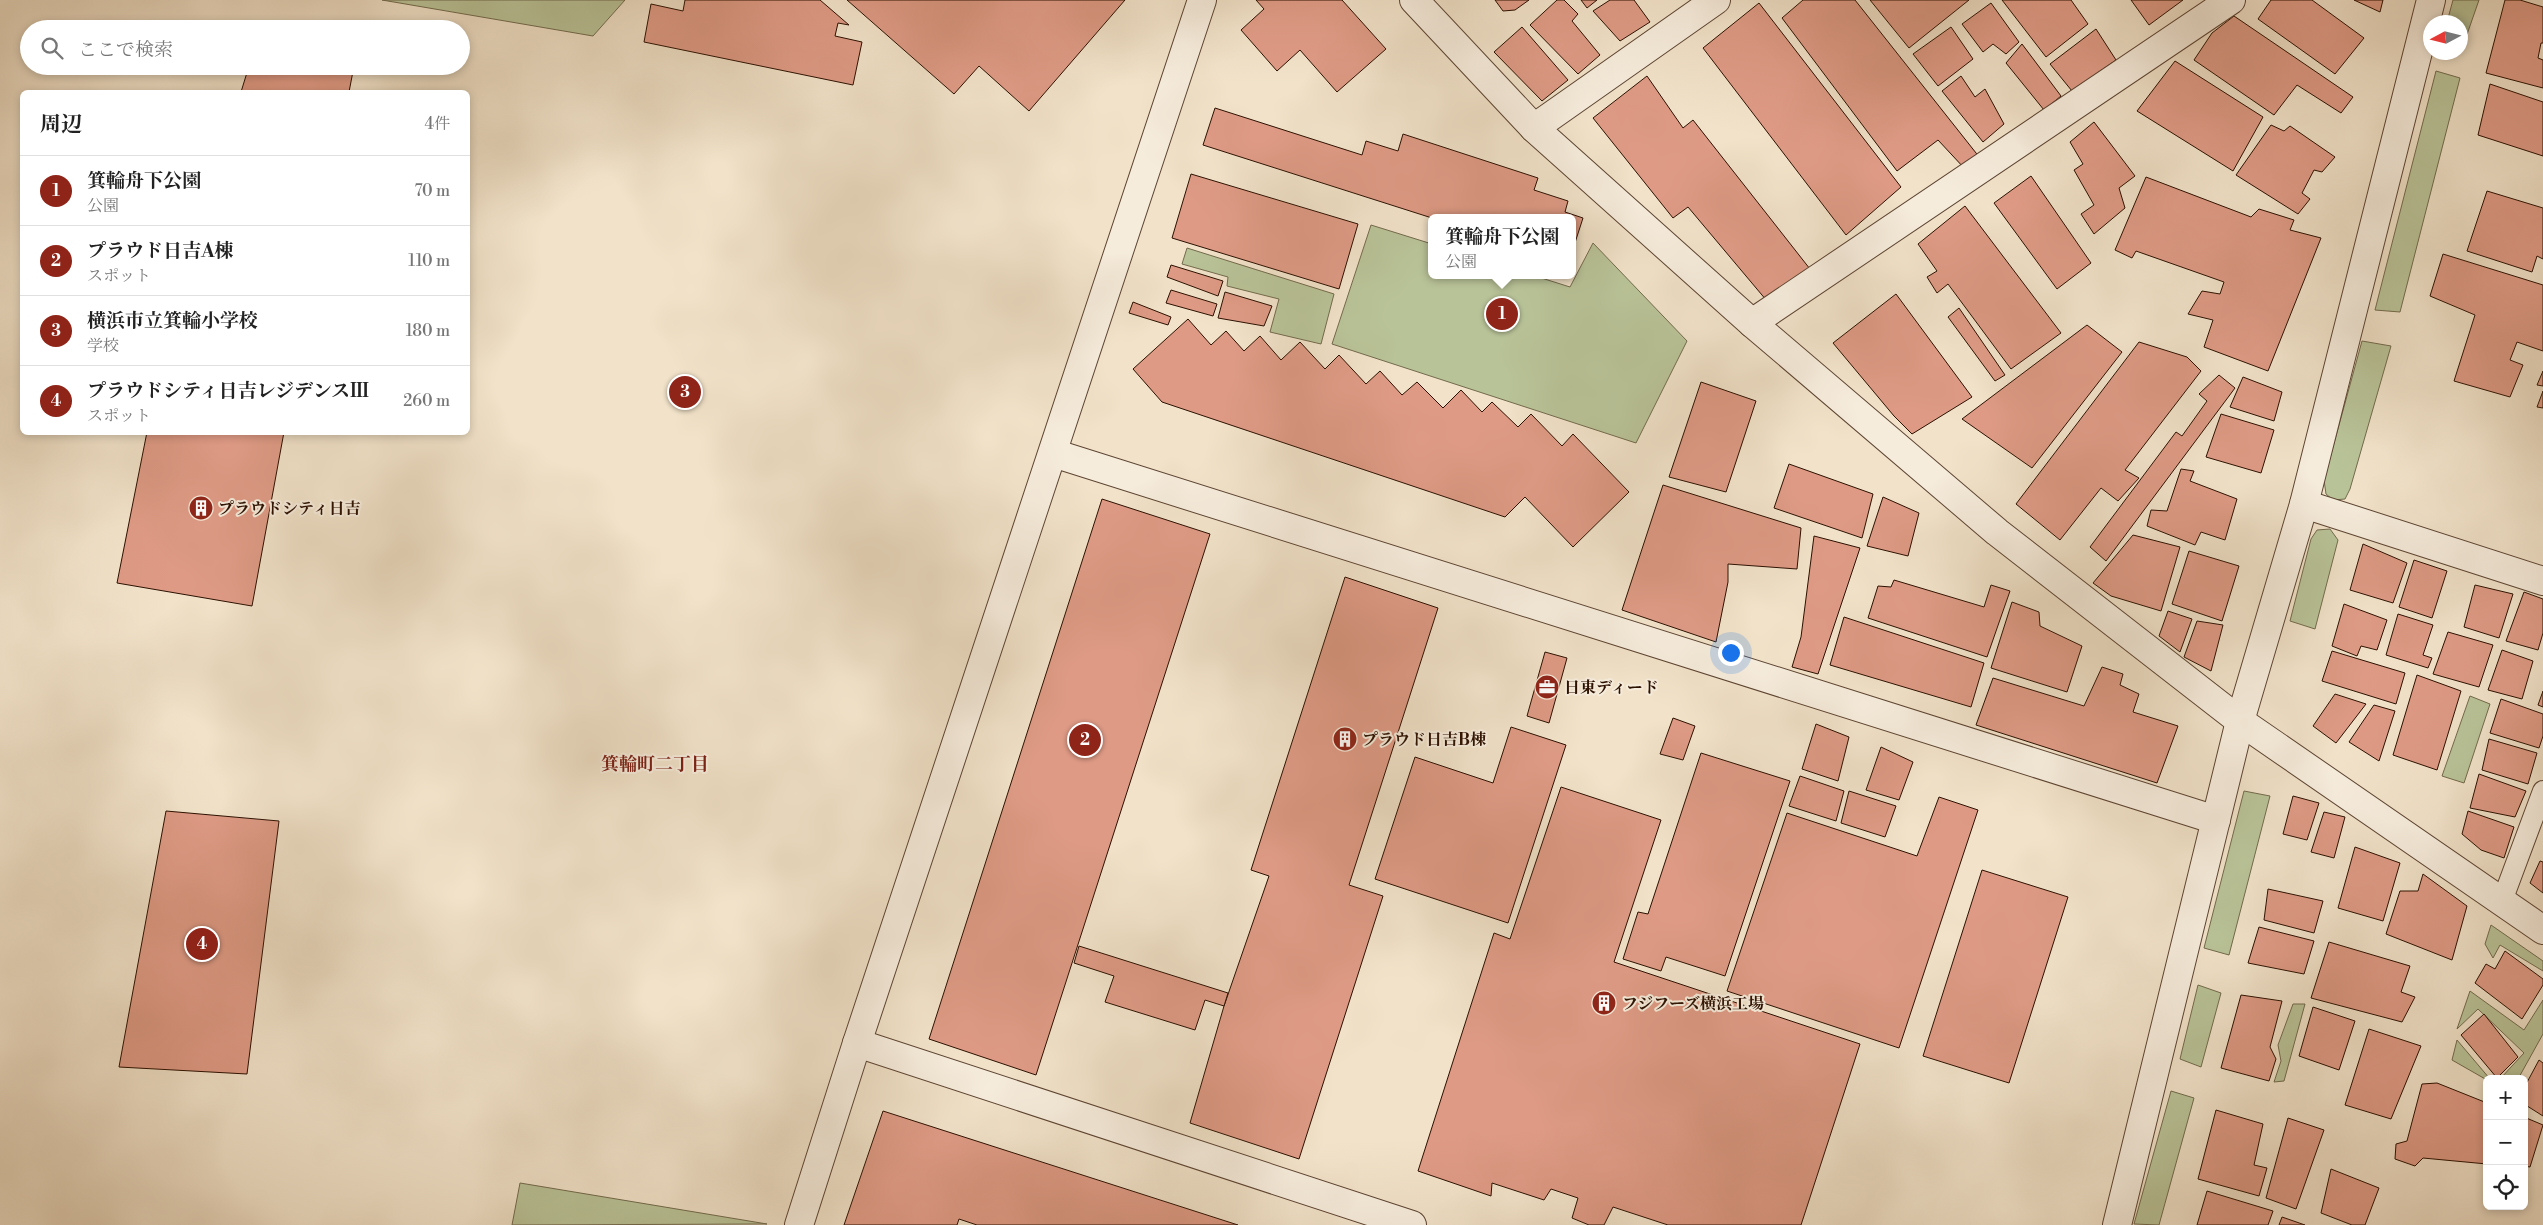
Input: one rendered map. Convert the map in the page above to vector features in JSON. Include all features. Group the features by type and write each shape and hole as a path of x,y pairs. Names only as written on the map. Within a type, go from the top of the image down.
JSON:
{"street":[{"path":"799,1225 857,1043 1054,453 1202,0"},
{"path":"1414,0 1534,128 1752,323 1997,532 2240,721 2543,930"},
{"path":"1534,128 1716,0"},
{"path":"1752,323 2231,0"},
{"path":"2117,1225 2240,721 2304,504 2431,0"},
{"path":"1054,453 2216,820"},
{"path":"2304,504 2543,581"},
{"path":"857,1043 1412,1225"}],"lane":[{"path":"2502,902 2543,791"}],"green space":[{"path":"382,0 625,0 593,36"},
{"path":"2453,0 2479,0 2468,32 2468,15 2449,15"},
{"path":"2436,71 2460,78 2400,312 2375,310"},
{"path":"1371,225 1428,243 1428,279 1545,279 1570,287 1576,279 1593,243 1687,341 1636,443 1332,344"},
{"path":"1187,248 1334,294 1321,344 1270,332 1279,299 1227,286 1228,277 1182,264"},
{"path":"2362,341 2391,346 2350,489 2345,499 2333,500 2326,494 2324,480"},
{"path":"2330,529 2338,540 2315,629 2290,621 2311,539 2317,530"},
{"path":"2470,696 2490,704 2464,783 2442,776"},
{"path":"2244,791 2270,796 2229,955 2204,948"},
{"path":"2491,925 2543,961 2543,971 2500,945 2493,958 2485,944"},
{"path":"2198,985 2221,993 2201,1067 2180,1059"},
{"path":"2470,991 2524,1030 2543,1000 2543,1034 2520,1075 2504,1075 2524,1053 2478,1009 2457,1029"},
{"path":"2293,1004 2305,1004 2284,1081 2274,1082 2281,1061 2278,1045"},
{"path":"2457,1040 2487,1075 2483,1075 2483,1078 2452,1060"},
{"path":"2171,1091 2194,1098 2159,1225 2134,1224"},
{"path":"520,1183 767,1224 512,1225"}],"building":[{"path":"685,0 820,0 849,25 838,23 835,36 862,42 853,85 644,42 651,4 683,11"},
{"path":"847,0 1125,0 1029,111 979,66 954,94"},
{"path":"1256,0 1342,0 1386,49 1337,92 1300,50 1277,71 1241,30 1264,9"},
{"path":"1495,0 1529,0 1515,10 1503,11"},
{"path":"1557,0 1564,0 1578,14 1572,21 1600,55 1578,74 1530,25"},
{"path":"1581,0 1597,0 1587,8"},
{"path":"1610,0 1634,0 1650,22 1620,41 1593,11"},
{"path":"1803,0 1855,0 1980,158 1965,169 1938,140 1897,171 1782,18"},
{"path":"1870,0 1969,0 1909,48"},
{"path":"2002,0 2071,0 2088,24 2046,57"},
{"path":"2131,0 2183,0 2149,25"},
{"path":"2271,0 2312,0 2364,38 2335,74 2258,19"},
{"path":"2354,0 2383,0 2380,12"},
{"path":"2505,0 2520,0 2543,7 2543,43 2541,43 2538,58 2543,60 2543,88 2486,73"},
{"path":"1759,3 1901,187 1846,235 1703,48"},
{"path":"1991,3 2019,42 2006,54 1993,44 1983,52 1962,24"},
{"path":"2234,16 2353,97 2341,113 2297,85 2274,115 2194,60 2212,33"},
{"path":"1522,27 1568,80 1542,101 1494,52"},
{"path":"1951,27 1973,59 1938,86 1913,54"},
{"path":"2096,29 2116,60 2072,91 2050,64"},
{"path":"2022,44 2061,96 2044,110 2006,63"},
{"path":"2175,61 2263,117 2233,171 2137,111"},
{"path":"246,75 352,75 349,90 242,90"},
{"path":"1647,76 1683,128 1693,120 1810,269 1767,301 1688,207 1673,218 1593,118"},
{"path":"1961,76 1975,97 1985,89 2004,124 1983,142 1942,91"},
{"path":"2490,84 2543,102 2543,156 2478,135"},
{"path":"1215,108 1362,155 1366,141 1398,151 1403,134 1538,178 1534,190 1568,201 1565,212 1571,214 1428,214 1428,217 1203,145"},
{"path":"2094,122 2135,176 2119,188 2125,208 2094,234 2081,214 2094,205 2074,170 2083,164 2070,142"},
{"path":"2271,125 2284,131 2290,126 2335,157 2322,172 2314,170 2302,193 2310,199 2298,214 2236,175"},
{"path":"1191,174 1358,224 1339,289 1172,238"},
{"path":"2031,176 2091,263 2057,289 1994,203"},
{"path":"2146,177 2251,217 2259,209 2294,220 2290,230 2321,238 2268,371 2204,347 2213,320 2188,314 2202,291 2220,294 2224,282 2136,251 2132,258 2115,250"},
{"path":"2487,191 2543,208 2543,259 2537,256 2532,272 2467,251"},
{"path":"1965,206 2061,333 2011,369 1948,284 1937,293 1927,277 1937,271 1918,244"},
{"path":"1576,216 1583,218 1576,240"},
{"path":"2443,254 2543,285 2543,351 2517,342 2510,360 2523,365 2510,397 2454,381 2475,315 2430,296"},
{"path":"1171,265 1223,281 1218,296 1167,277"},
{"path":"1171,290 1217,304 1213,316 1166,303"},
{"path":"1225,292 1272,306 1264,326 1218,318"},
{"path":"1896,294 1972,397 1912,434 1894,416 1833,343"},
{"path":"1133,302 1171,317 1168,325 1129,313"},
{"path":"1959,308 2005,375 1995,381 1948,317"},
{"path":"1188,319 1211,345 1226,331 1244,351 1260,336 1281,360 1300,342 1325,369 1339,355 1366,384 1380,371 1402,395 1417,382 1443,408 1461,390 1482,412 1492,402 1518,427 1531,414 1562,446 1573,434 1629,492 1573,547 1525,497 1505,517 1162,402 1133,369"},
{"path":"2087,325 2122,352 2032,468 1962,419"},
{"path":"2139,342 2187,357 2201,371 2125,470 2139,478 2118,501 2101,488 2060,540 2016,504"},
{"path":"2543,371 2543,386 2537,385"},
{"path":"2219,375 2235,388 2106,561 2090,547 2176,432 2182,436 2207,401 2199,394"},
{"path":"2243,377 2282,392 2274,421 2230,407"},
{"path":"1701,382 1756,401 1726,492 1669,477"},
{"path":"2543,391 2543,408 2537,407"},
{"path":"2221,414 2274,430 2261,473 2206,457"},
{"name":"プラウドシティ日吉","path":"146,435 283,435 252,606 117,583"},
{"path":"1789,464 1873,494 1862,538 1774,508"},
{"path":"2181,469 2194,471 2190,481 2237,499 2225,540 2201,532 2195,545 2147,526 2151,510 2167,511"},
{"path":"1663,485 1801,528 1797,569 1728,564 1728,582 1716,642 1622,610"},
{"path":"1883,497 1919,513 1908,556 1867,546"},
{"path":"1102,499 1210,534 1036,1075 929,1039"},
{"path":"2133,535 2180,547 2161,611 2111,596 2093,583"},
{"path":"1814,536 1860,548 1818,674 1792,667 1801,637"},
{"path":"2363,544 2407,563 2393,603 2350,590"},
{"path":"2189,551 2239,566 2222,621 2172,604"},
{"path":"2414,560 2447,571 2432,618 2399,607"},
{"name":"プラウド日吉B棟","path":"1345,577 1438,608 1349,885 1383,896 1299,1159 1190,1123 1224,1006 1269,876 1251,870"},
{"path":"1894,580 1984,607 1991,585 2010,591 1987,657 1868,618 1878,586 1891,587"},
{"path":"2475,585 2513,594 2499,638 2464,627"},
{"path":"2524,592 2543,599 2543,633 2538,650 2506,641"},
{"path":"2012,602 2039,612 2040,626 2082,646 2067,692 1991,668"},
{"path":"2344,604 2387,620 2377,650 2361,646 2357,656 2332,646"},
{"path":"2168,611 2192,619 2180,652 2159,636"},
{"path":"2398,614 2433,625 2423,655 2432,658 2428,668 2386,655"},
{"path":"1844,617 1984,663 1971,707 1830,665"},
{"path":"2197,621 2223,625 2211,671 2184,657"},
{"path":"2448,632 2493,645 2479,687 2433,674"},
{"path":"2502,650 2533,661 2522,699 2488,690"},
{"path":"2332,651 2405,673 2396,704 2322,681"},
{"name":"日東ディード","path":"1545,652 1567,658 1549,723 1527,716"},
{"path":"2102,667 2123,674 2120,685 2139,694 2133,712 2178,726 2157,783 1976,725 1993,678 2084,706"},
{"path":"2417,675 2461,691 2437,770 2393,755"},
{"path":"2543,691 2543,707 2538,705"},
{"path":"2335,694 2366,704 2336,743 2313,726"},
{"path":"2501,699 2543,714 2543,736 2539,748 2490,733"},
{"path":"2374,705 2395,711 2379,761 2349,742"},
{"path":"1673,718 1695,726 1683,760 1660,754"},
{"path":"1816,724 1849,737 1838,781 1802,769"},
{"path":"1511,727 1566,745 1508,923 1375,879 1415,757 1493,783"},
{"path":"2489,739 2537,753 2528,784 2482,770"},
{"path":"1881,747 1913,762 1899,800 1866,790"},
{"path":"1701,753 1790,781 1725,976 1666,957 1661,971 1623,959 1638,912 1648,914"},
{"path":"2479,774 2526,791 2515,817 2470,808"},
{"path":"1800,776 1844,791 1836,821 1789,806"},
{"name":"フジフーズ横浜工場","path":"1561,787 1661,820 1614,962 1860,1044 1801,1225 1668,1225 1613,1207 1604,1225 1589,1225 1572,1218 1578,1198 1551,1189 1544,1200 1492,1183 1491,1196 1418,1171 1494,933 1510,939"},
{"path":"1849,791 1896,806 1885,837 1841,823"},
{"path":"2293,796 2319,803 2307,840 2283,834"},
{"path":"1939,797 1978,810 1899,1048 1727,991 1787,813 1917,856"},
{"path":"166,811 279,821 247,1074 119,1067"},
{"path":"2468,811 2514,827 2504,858 2481,850 2462,834"},
{"path":"2324,812 2345,817 2334,858 2311,852"},
{"path":"2355,847 2400,863 2383,921 2338,908"},
{"path":"2540,861 2543,862 2543,893 2530,883"},
{"path":"1982,870 2068,897 2009,1083 1923,1056"},
{"path":"2423,874 2467,906 2452,960 2386,934 2400,891 2418,891"},
{"path":"2268,889 2323,901 2314,933 2264,920"},
{"path":"2259,927 2314,941 2304,974 2248,963"},
{"path":"2329,942 2410,966 2401,992 2415,997 2402,1022 2311,998"},
{"path":"1079,946 1228,993 1224,1006 1205,1000 1195,1030 1105,1002 1114,976 1074,963"},
{"path":"2505,951 2543,979 2543,985 2522,1019 2475,983 2486,964 2495,969"},
{"path":"2241,995 2282,1001 2270,1047 2276,1059 2269,1081 2221,1068"},
{"path":"2313,1007 2355,1021 2339,1070 2299,1056"},
{"path":"2484,1014 2518,1057 2500,1075 2494,1075 2461,1035"},
{"path":"2369,1029 2421,1046 2391,1119 2345,1105"},
{"path":"2539,1060 2543,1063 2543,1116 2528,1107 2528,1081"},
{"path":"2437,1083 2483,1101 2483,1164 2423,1158 2415,1166 2395,1159 2396,1144 2407,1141 2422,1084"},
{"path":"2216,1110 2263,1124 2254,1165 2267,1168 2259,1196 2198,1179"},
{"path":"883,1111 1238,1225 977,1225 959,1219 957,1225 844,1225"},
{"path":"2288,1118 2324,1130 2296,1209 2266,1198"},
{"path":"2528,1119 2543,1125 2530,1167 2528,1167"},
{"path":"2331,1169 2379,1188 2365,1225 2352,1225 2321,1213"},
{"path":"2207,1191 2273,1211 2268,1225 2197,1225"},
{"path":"2282,1217 2305,1225 2279,1225"}],"place":[{"name":"箕輪舟下公園","path":"1502,314"},
{"name":"横浜市立箕輪小学校","path":"685,392"},
{"name":"プラウドシティ日吉","path":"201,508"},
{"name":"日東ディード","path":"1547,687"},
{"name":"プラウド日吉B棟","path":"1345,739"},
{"name":"プラウド日吉A棟","path":"1085,740"},
{"name":"プラウドシティ日吉レジデンスⅢ","path":"202,944"},
{"name":"フジフーズ横浜工場","path":"1604,1003"}],"district":[{"name":"箕輪町二丁目","path":"655,764"}]}
